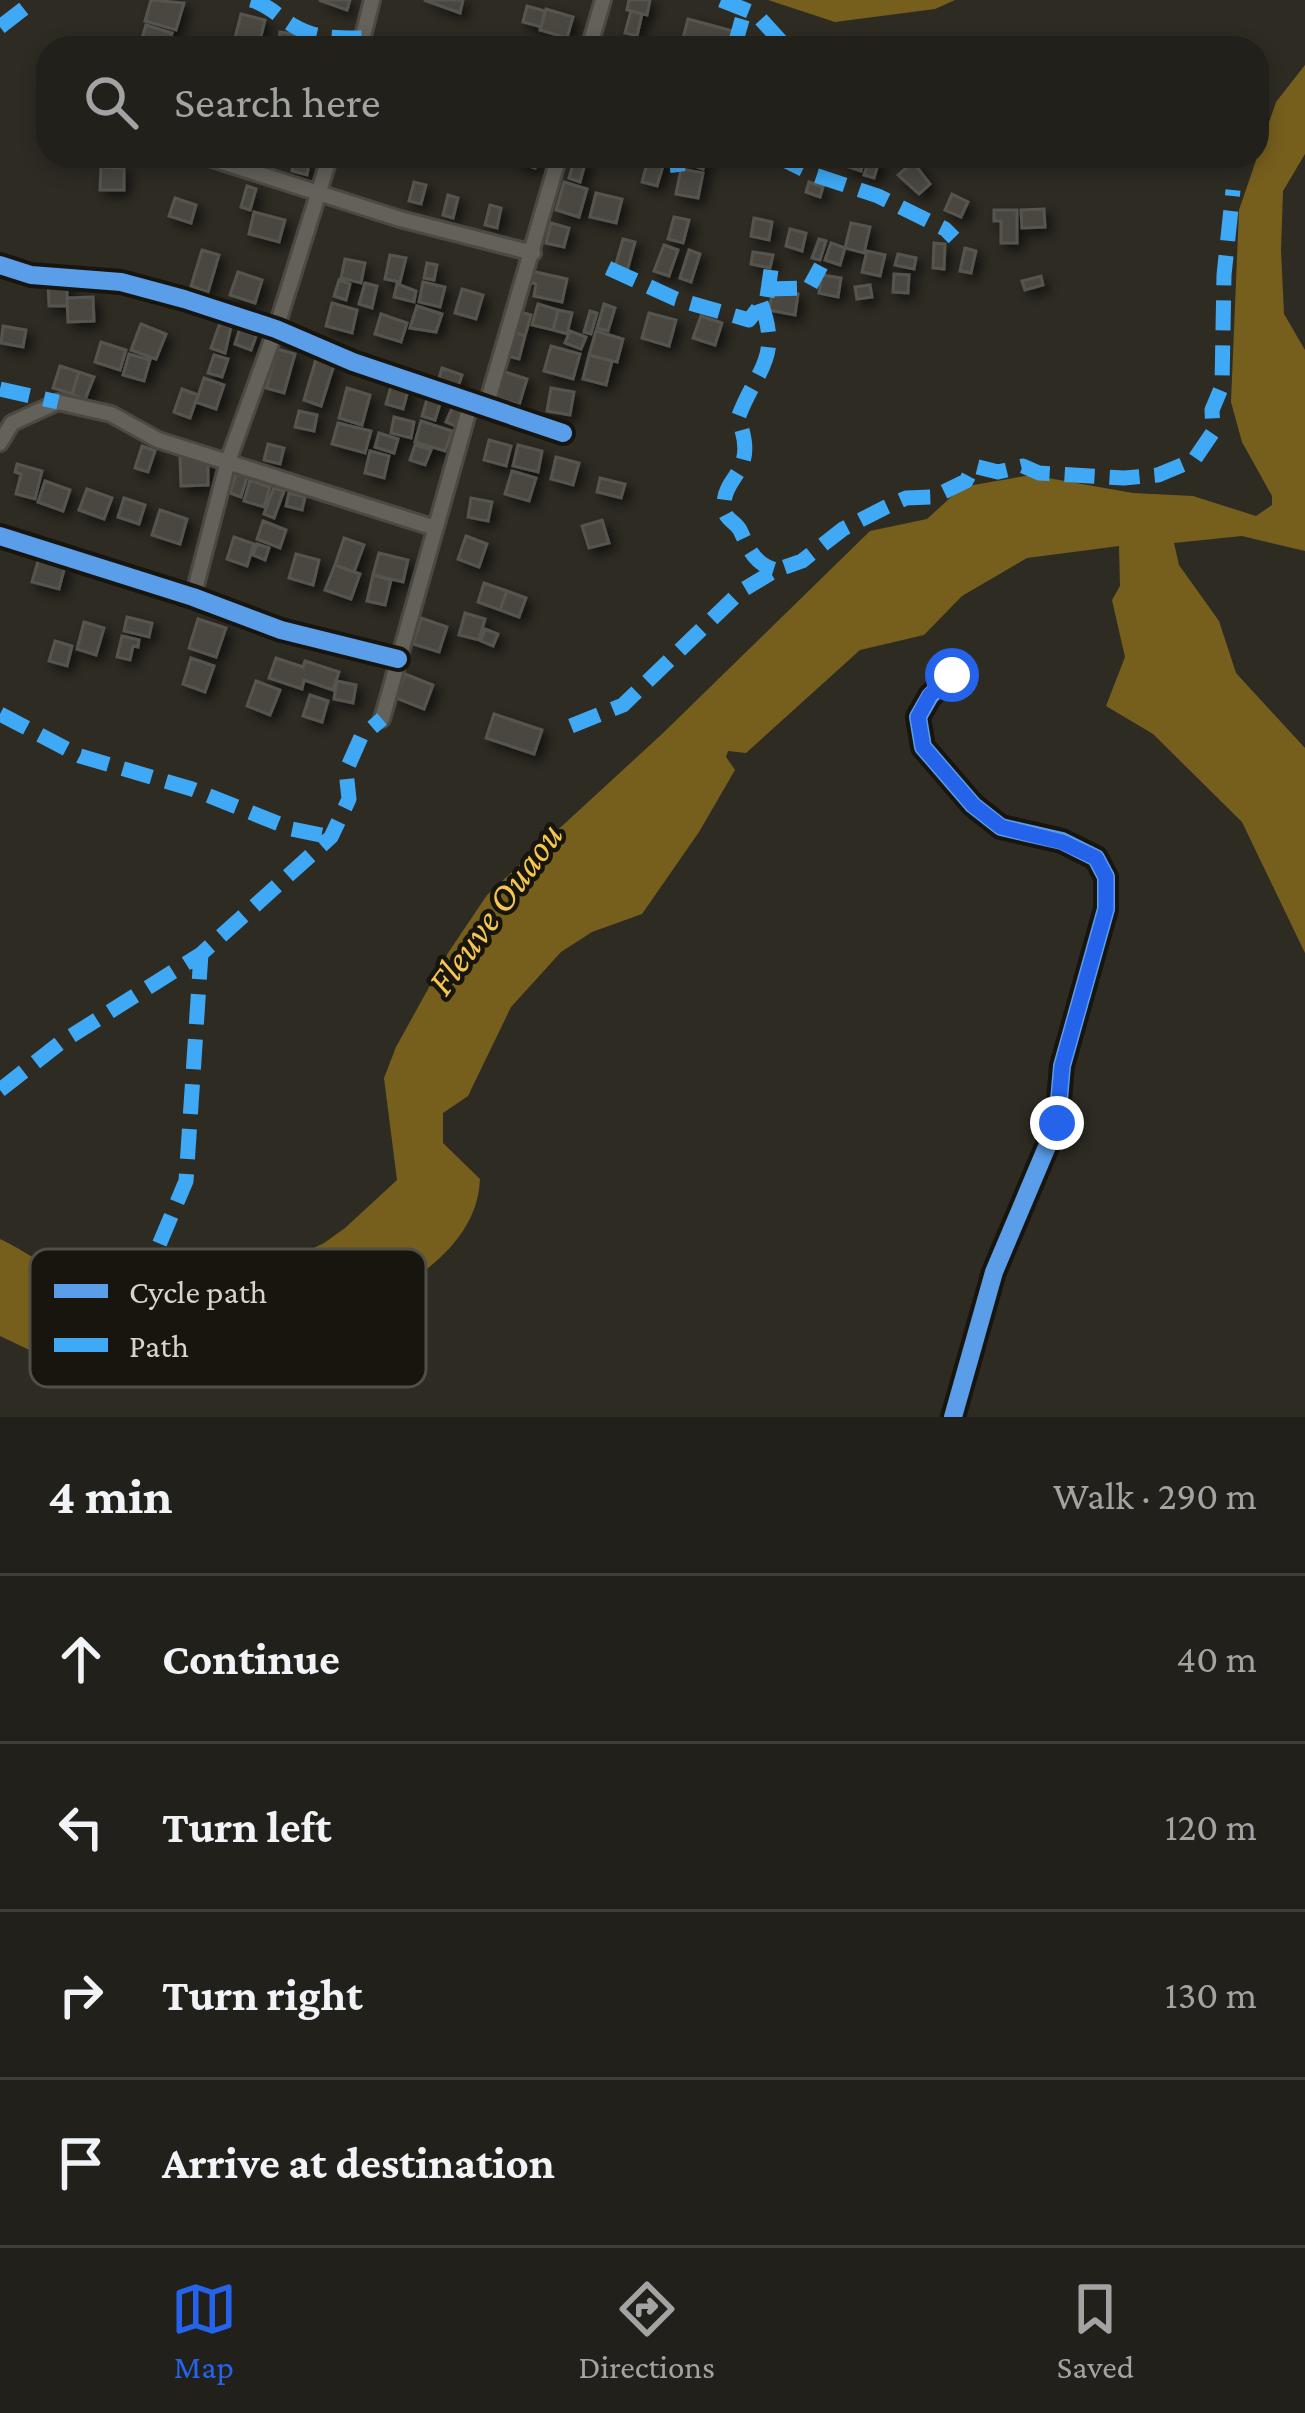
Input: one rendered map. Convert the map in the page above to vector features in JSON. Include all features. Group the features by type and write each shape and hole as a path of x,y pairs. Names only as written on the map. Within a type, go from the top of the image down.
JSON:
{"street":[{"path":"363,36 372,0"},
{"path":"592,36 602,0"},
{"path":"242,168 400,218 533,253"},
{"path":"193,597 228,461 277,329 326,168"},
{"path":"382,719 436,528 533,253 556,168"},
{"path":"0,265 32,274 121,282 277,329 353,362 563,433"},
{"path":"0,443 11,423 58,402 111,414 158,440 436,528"},
{"path":"0,536 281,630 398,658"},
{"path":"952,675 930,695 918,717 923,747 973,805 1001,827 1062,842 1096,858 1106,877 1106,909 1062,1066 1057,1123 994,1272 953,1417"}],"water":[{"path":"768,0 955,0 935,9 835,22"},
{"name":"Fleuve Ouaou","path":"1305,65 1305,154 1283,191 1281,250 1284,314 1305,350 1305,551 1242,536 1174,543 1179,565 1219,621 1236,673 1305,748 1305,953 1242,822 1153,734 1106,706 1125,657 1112,600 1120,586 1119,546 1027,558 962,596 924,635 860,650 746,753 728,751 726,757 735,770 642,914 592,932 561,952 511,1007 468,1096 443,1113 443,1143 480,1179 475,1207 446,1252 426,1269 426,1249 312,1249 345,1228 397,1180 384,1078 448,953 487,895 662,734 870,531 927,519 962,487 1031,475 1133,493 1193,496 1256,516 1272,505 1272,496 1242,442 1231,402 1239,210 1253,168 1269,168 1269,122 1276,102"},
{"path":"0,1239 30,1256 30,1350 0,1336"}],"building":[{"path":"151,0 184,3 176,30 145,21"},
{"path":"319,0 350,0 347,10"},
{"path":"424,0 463,0 460,13"},
{"path":"629,0 650,0 647,15 627,10"},
{"path":"527,6 545,11 541,27 523,22"},
{"path":"546,9 573,17 568,36 540,30"},
{"path":"631,11 642,14 637,36 625,33"},
{"path":"241,14 265,20 261,36 236,36"},
{"path":"688,19 733,31 732,36 684,36"},
{"path":"146,25 172,33 171,36 143,36"},
{"path":"101,168 124,168 124,190 100,190"},
{"path":"572,168 584,168 580,182 569,178"},
{"path":"646,168 662,168 657,186 642,182"},
{"path":"866,168 877,168 874,178 864,175"},
{"path":"906,168 918,168 930,184 919,194 898,175"},
{"path":"681,169 703,173 698,198 676,194"},
{"path":"414,182 426,185 421,204 409,201"},
{"path":"564,182 587,189 579,217 556,210"},
{"path":"809,182 823,187 820,197 806,192"},
{"path":"247,186 256,189 250,210 241,207"},
{"path":"596,193 622,199 616,223 590,217"},
{"path":"952,194 968,202 961,217 945,210"},
{"path":"448,195 458,198 453,218 443,215"},
{"path":"175,198 196,205 191,223 169,216"},
{"path":"490,205 501,208 497,228 485,225"},
{"path":"1044,209 1045,227 1022,228 1021,210"},
{"path":"994,210 1017,210 1017,243 1001,243 1001,221 994,221"},
{"path":"254,212 285,220 279,242 249,234"},
{"path":"674,217 689,220 683,243 668,239"},
{"path":"754,218 772,222 769,240 751,236"},
{"path":"551,223 569,228 564,247 546,243"},
{"path":"851,223 870,227 864,253 845,248"},
{"path":"790,229 806,233 802,251 786,246"},
{"path":"623,239 635,242 627,271 615,267"},
{"path":"819,239 826,241 820,260 812,258"},
{"path":"831,243 845,248 840,265 825,260"},
{"path":"934,243 945,244 944,269 933,268"},
{"path":"664,245 678,250 669,276 654,271"},
{"path":"965,248 976,251 971,273 960,271"},
{"path":"202,250 219,255 208,292 191,286"},
{"path":"689,250 700,254 691,282 680,278"},
{"path":"867,251 885,255 880,276 862,272"},
{"path":"753,252 773,255 770,268 751,264"},
{"path":"898,254 916,258 914,269 895,265"},
{"path":"390,255 406,258 400,282 385,279"},
{"path":"345,259 365,263 361,283 341,278"},
{"path":"427,263 437,265 434,280 424,278"},
{"path":"531,271 567,279 562,302 534,296 536,284 528,282"},
{"path":"238,272 262,280 255,303 230,295"},
{"path":"894,274 909,275 908,293 893,292"},
{"path":"822,275 841,278 838,297 819,293"},
{"path":"1041,276 1043,285 1025,290 1022,281"},
{"path":"339,280 350,284 346,300 334,296"},
{"path":"48,281 67,281 67,306 49,306"},
{"path":"423,282 445,287 440,307 419,302"},
{"path":"365,283 377,286 372,308 359,304"},
{"path":"397,284 416,291 414,302 394,297"},
{"path":"870,285 872,297 857,299 855,287"},
{"path":"462,289 483,295 476,319 455,313"},
{"path":"773,289 798,294 795,315 769,310"},
{"path":"93,297 94,321 68,322 67,298"},
{"path":"332,303 357,310 352,333 326,326"},
{"path":"538,304 558,310 553,330 532,325"},
{"path":"604,304 615,308 608,331 597,328"},
{"path":"417,306 442,314 436,332 410,328"},
{"path":"558,310 572,313 567,334 553,330"},
{"path":"517,311 531,315 525,336 511,331"},
{"path":"590,311 597,313 591,334 584,332"},
{"path":"649,313 676,320 669,346 642,338"},
{"path":"381,314 407,323 401,342 375,334"},
{"path":"701,316 722,323 715,345 693,338"},
{"path":"220,323 231,327 225,353 211,348"},
{"path":"141,324 166,334 156,359 131,350"},
{"path":"241,325 258,331 251,350 235,344"},
{"path":"3,326 26,330 23,347 1,343"},
{"path":"511,331 525,336 519,359 504,355"},
{"path":"570,331 586,337 581,349 565,343"},
{"path":"596,331 623,339 617,362 589,355"},
{"path":"101,342 126,350 120,370 95,362"},
{"path":"551,346 580,354 573,379 544,371"},
{"path":"277,349 295,354 284,393 266,388"},
{"path":"129,354 150,360 144,381 123,375"},
{"path":"214,355 228,359 222,377 208,373"},
{"path":"589,355 612,361 606,385 583,379"},
{"path":"316,359 334,365 321,406 304,400"},
{"path":"60,366 79,372 72,394 53,388"},
{"path":"442,368 462,375 458,387 438,381"},
{"path":"502,371 527,379 519,405 494,397"},
{"path":"79,372 94,377 85,400 72,394"},
{"path":"204,378 224,385 216,409 196,402"},
{"path":"392,383 409,387 403,409 386,404"},
{"path":"347,388 370,395 362,425 339,418"},
{"path":"551,388 574,392 570,415 547,411"},
{"path":"182,389 198,395 190,418 174,412"},
{"path":"429,393 442,397 435,420 422,416"},
{"path":"455,402 466,406 458,427 446,422"},
{"path":"299,411 317,415 314,431 295,427"},
{"path":"394,417 414,422 411,438 391,433"},
{"path":"421,421 452,431 445,451 415,442"},
{"path":"338,423 371,431 365,453 332,444"},
{"path":"379,433 398,439 394,453 375,447"},
{"path":"489,440 511,446 506,466 484,460"},
{"path":"268,444 284,448 280,464 264,460"},
{"path":"415,445 431,450 425,465 410,460"},
{"path":"518,445 542,451 538,472 513,466"},
{"path":"142,446 155,451 148,472 135,468"},
{"path":"370,451 389,456 384,478 365,473"},
{"path":"180,457 208,459 208,485 181,486"},
{"path":"556,457 579,463 573,485 551,479"},
{"path":"17,464 42,471 35,499 16,494 21,474 15,472"},
{"path":"237,470 248,474 241,497 230,493"},
{"path":"512,471 536,478 529,501 505,494"},
{"path":"600,478 625,484 621,498 597,492"},
{"path":"250,480 270,487 264,507 244,501"},
{"path":"45,481 70,490 63,511 38,502"},
{"path":"274,487 284,491 274,518 264,514"},
{"path":"87,489 112,498 104,519 79,510"},
{"path":"289,493 305,497 302,510 286,506"},
{"path":"124,498 145,505 139,524 118,517"},
{"path":"471,498 492,502 488,521 468,517"},
{"path":"160,510 187,519 180,544 152,535"},
{"path":"602,520 609,543 589,548 582,526"},
{"path":"263,521 286,530 280,548 257,539"},
{"path":"466,536 487,544 479,567 458,559"},
{"path":"234,537 254,544 247,566 227,559"},
{"path":"344,538 364,545 354,572 335,565"},
{"path":"257,544 269,548 265,560 253,555"},
{"path":"379,553 408,560 403,582 373,575"},
{"path":"296,554 319,560 313,585 289,578"},
{"path":"39,558 65,566 59,589 32,582"},
{"path":"335,565 360,574 351,599 325,590"},
{"path":"373,575 391,580 385,605 367,601"},
{"path":"484,583 507,591 500,610 478,602"},
{"path":"507,591 526,598 519,617 500,610"},
{"path":"465,613 485,619 479,640 459,635"},
{"path":"127,617 152,623 149,637 124,631"},
{"path":"421,618 447,627 439,652 413,644"},
{"path":"198,619 226,628 216,657 189,648"},
{"path":"84,622 104,628 96,655 77,649"},
{"path":"485,629 498,634 493,646 481,641"},
{"path":"122,636 139,640 130,660 117,657"},
{"path":"55,641 72,646 67,666 49,661"},
{"path":"191,658 214,666 205,692 183,684"},
{"path":"276,658 339,672 333,690 304,680 302,689 269,678"},
{"path":"405,674 433,685 424,709 396,698"},
{"path":"256,681 280,690 270,715 247,706"},
{"path":"337,681 356,685 353,703 334,699"},
{"path":"310,695 328,701 322,722 303,716"},
{"path":"494,714 542,730 534,754 486,738"}],"marked path":[{"path":"0,27 35,0"},
{"path":"251,0 294,26 323,36"},
{"path":"721,0 756,14 776,36"},
{"path":"737,36 745,9"},
{"path":"678,168 678,172"},
{"path":"801,168 878,196 954,238"},
{"path":"571,726 623,705 741,591 802,561 843,529 886,507 906,498 933,497 966,481 974,466 998,472 1023,466 1039,473 1124,478 1158,475 1194,460 1213,432 1212,410 1222,386 1224,275 1233,190"},
{"path":"767,289 809,288 821,266"},
{"path":"608,268 676,299 749,320 767,297 771,270"},
{"path":"761,303 768,352 738,418 745,451 724,508 753,555 776,570"},
{"path":"0,389 58,402"},
{"path":"0,714 80,756 192,789 292,829 331,837"},
{"path":"0,1090 60,1043 201,954 331,837 349,799 346,771 361,737 382,719"},
{"path":"157,1249 186,1181 201,954"}],"cycle path":[{"path":"0,265 31,275 121,282 184,299 563,433"},
{"path":"0,536 281,630 398,659"},
{"path":"952,675 930,696 918,717 923,747 973,805 1001,827 1062,841 1096,858 1106,877 1106,909 1062,1066 1057,1123 994,1272 953,1417"}],"route":[{"path":"952,675 930,695 918,717 923,747 973,805 1001,827 1062,842 1096,858 1106,877 1106,909 1062,1066 1057,1123"}]}
